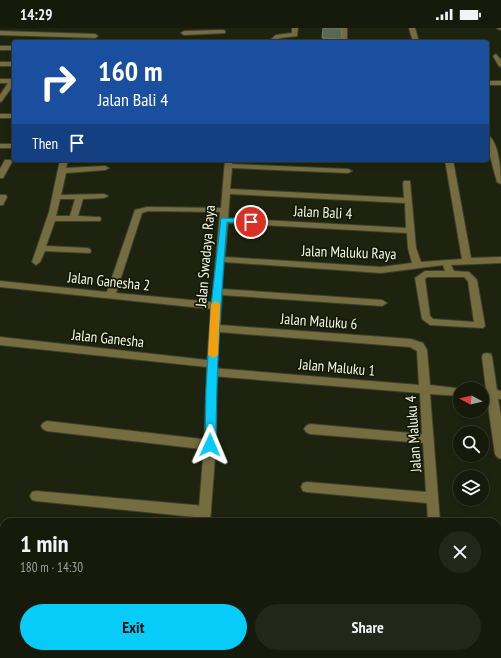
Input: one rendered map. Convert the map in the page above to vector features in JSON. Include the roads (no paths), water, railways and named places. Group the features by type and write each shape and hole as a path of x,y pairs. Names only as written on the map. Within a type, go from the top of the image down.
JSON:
{"street":[{"path":"41,40 49,28"},
{"path":"273,40 278,36 295,35 296,28"},
{"path":"412,28 415,40"},
{"path":"0,33 95,36"},
{"path":"184,33 223,33"},
{"path":"0,48 12,48"},
{"path":"496,56 501,65"},
{"path":"0,64 12,64"},
{"path":"0,81 12,80"},
{"path":"0,100 12,82"},
{"path":"489,83 501,83"},
{"path":"0,116 12,116"},
{"path":"0,146 12,146"},
{"path":"501,151 490,150 501,182"},
{"path":"0,176 8,162"},
{"path":"36,262 58,197 64,162"},
{"path":"449,162 467,260"},
{"path":"229,163 239,166 348,171"},
{"name":"Jalan Swadaya Raya","path":"205,517 210,445 212,368 216,306 222,292 220,259 224,210 231,192 229,163"},
{"path":"62,171 105,168"},
{"path":"407,183 412,248 417,265"},
{"path":"231,192 408,201"},
{"path":"73,218 80,196"},
{"path":"58,197 104,196"},
{"path":"110,296 138,212 147,209 224,210"},
{"path":"52,218 97,219"},
{"name":"Jalan Bali 4","path":"224,220 410,231"},
{"path":"41,248 87,250"},
{"name":"Jalan Maluku Raya","path":"220,259 381,270 467,260 501,260"},
{"path":"446,262 450,274"},
{"path":"425,274 450,274 466,274 472,280 480,326 430,322 425,317 420,278 425,274"},
{"name":"Jalan Ganesha 2","path":"0,284 216,306"},
{"path":"222,292 382,303"},
{"name":"Jalan Maluku 6","path":"215,328 411,344 419,346"},
{"name":"Jalan Ganesha","path":"0,341 212,368"},
{"name":"Jalan Maluku 4","path":"419,346 422,350 434,518"},
{"path":"487,357 501,449"},
{"name":"Jalan Maluku 1","path":"212,368 453,392"},
{"path":"47,426 210,445"},
{"path":"310,429 429,439"},
{"path":"307,487 432,498"},
{"path":"36,496 205,517"}]}
